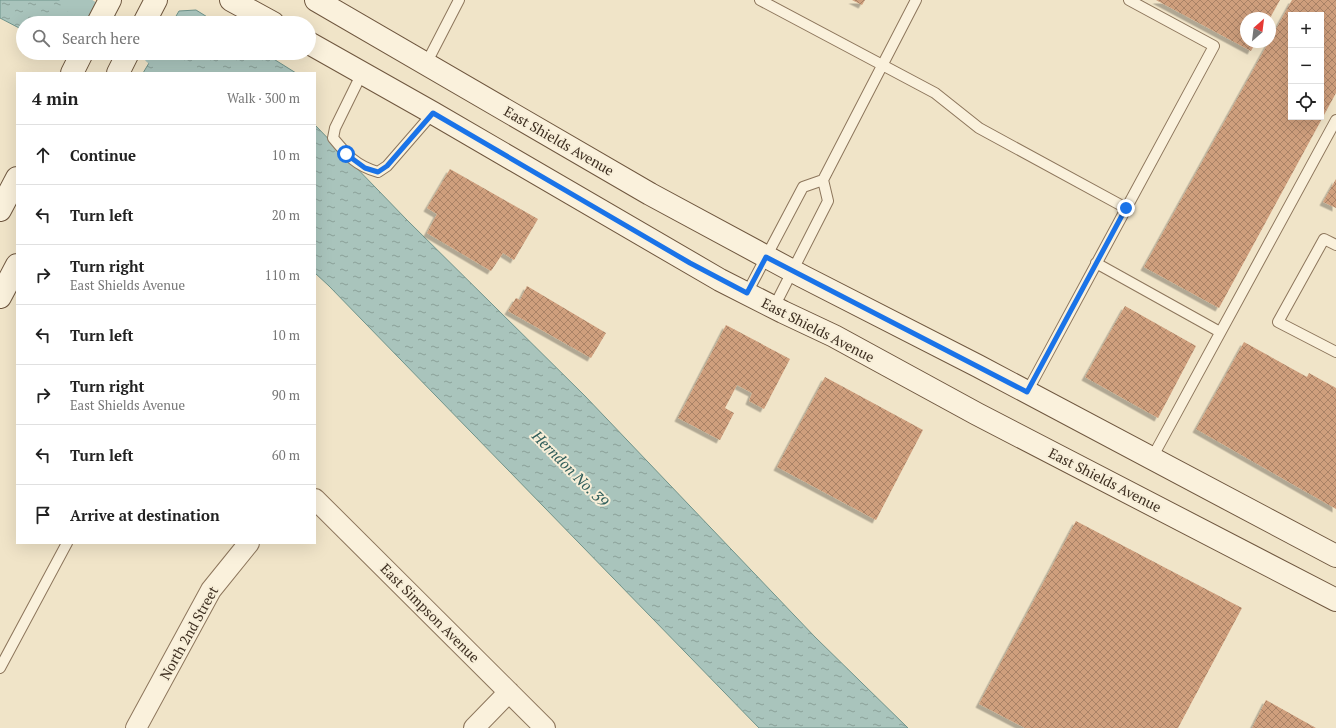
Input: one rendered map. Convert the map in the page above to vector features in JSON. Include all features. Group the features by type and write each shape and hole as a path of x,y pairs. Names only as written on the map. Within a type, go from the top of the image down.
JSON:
{"main road":[{"path":"102,16 110,0"},
{"path":"231,0 260,16"},
{"name":"East Shields Avenue","path":"326,3 426,64 650,194 792,271 1027,392 1336,556"},
{"name":"East Shields Avenue","path":"316,47 433,113 690,263 774,307 834,336 978,414 1336,600"},
{"path":"72,72 78,60"},
{"path":"0,210 16,180"},
{"path":"0,297 16,269"}],"street":[{"name":"East Simpson Avenue","path":"316,500 545,728"},
{"name":"North 2nd Street","path":"136,728 211,590 248,544"},
{"path":"474,728 509,692"}],"lane":[{"path":"426,64 459,0"},
{"path":"760,0 935,93 979,128 1126,208"},
{"path":"774,307 828,201 823,180 916,0"},
{"path":"1027,392 1214,46 1129,0"},
{"path":"362,73 338,122 333,138 346,154 365,168 378,172 387,166 433,113"},
{"path":"1152,458 1336,120"},
{"path":"747,293 803,187 823,180"},
{"path":"1336,245 1324,239 1278,322 1336,352"},
{"path":"1096,264 1220,332"},
{"path":"0,668 66,544"}],"water":[{"path":"0,0 83,0 75,16 16,16 16,26 0,18"},
{"path":"196,10 206,16 176,16 179,11"},
{"path":"151,60 275,60 294,72 144,72"},
{"path":"316,126 407,220 585,396 815,637 908,728 759,728 316,274"}],"building":[{"path":"852,0 865,0 862,5"},
{"path":"1156,0 1280,0 1273,12 1240,12 1240,45"},
{"path":"1292,0 1336,0 1336,93 1324,115 1324,12 1288,12 1288,120 1321,120 1219,308 1144,267 1265,48 1276,48 1276,29"},
{"path":"1245,48 1253,48 1251,51"},
{"path":"450,169 538,219 514,260 503,253 491,271 427,233 437,214 427,208"},
{"path":"1336,179 1336,208 1323,202"},
{"path":"527,286 606,333 591,358 508,311 516,298 520,300"},
{"path":"1125,306 1196,346 1158,418 1085,377"},
{"path":"726,325 790,359 764,409 749,401 752,393 737,385 725,408 734,413 720,440 678,418"},
{"path":"1244,342 1307,377 1309,373 1336,388 1336,509 1196,429"},
{"path":"825,377 923,430 876,520 777,467"},
{"path":"1076,521 1242,608 1178,728 1025,728 979,704"},
{"path":"1266,700 1316,728 1252,728"}],"waterway":[{"name":"Herndon No. 39","path":"71,0 96,16"},
{"name":"Herndon No. 39","path":"163,60 178,72"}],"route":[{"path":"346,154 365,168 378,172 387,166 433,113 690,263 747,293 766,257 1027,392 1126,208"}]}
